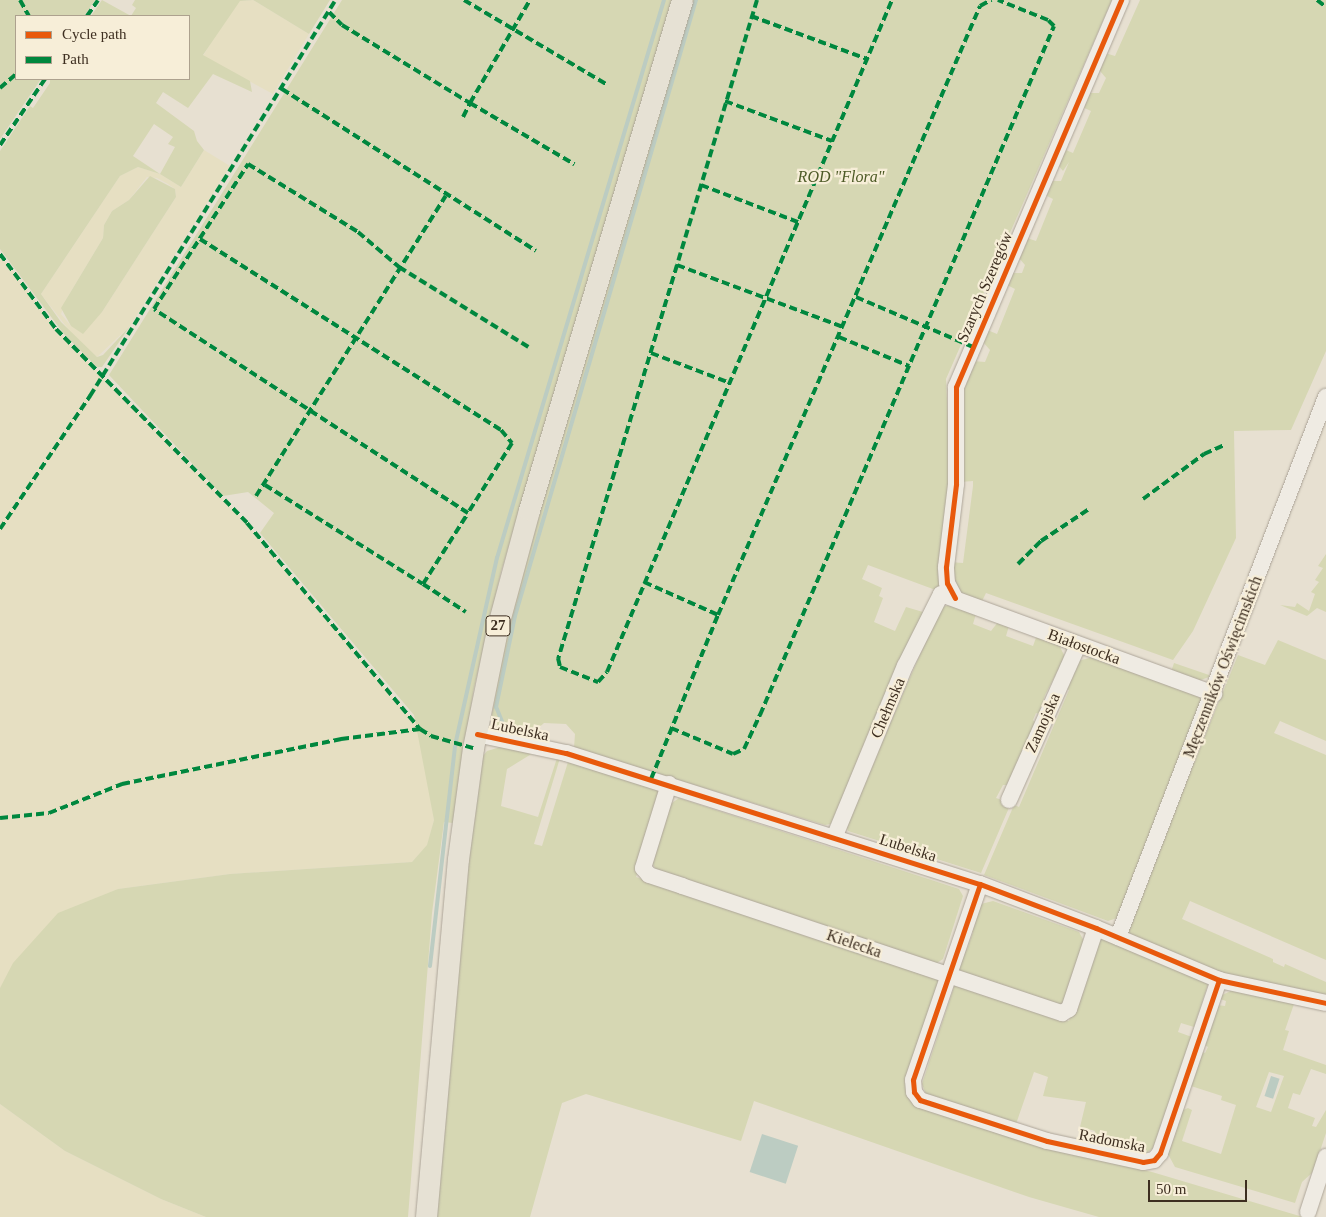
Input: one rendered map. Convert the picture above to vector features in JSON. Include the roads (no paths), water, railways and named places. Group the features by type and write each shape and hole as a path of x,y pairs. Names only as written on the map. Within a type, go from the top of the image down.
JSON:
{"main road":[{"name":"27","path":"426,1217 458,859 477,734 498,625 529,510 682,0"}],"street":[{"name":"Szarych Szeregów","path":"955,598 947,583 946,567 956,484 956,387 1122,0"},
{"name":"Męczenników Oświęcimskich","path":"1118,937 1319,433 1326,397"},
{"name":"Chełmska","path":"834,838 931,611 941,594 955,598"},
{"name":"Białostocka","path":"955,598 1214,694"},
{"name":"Zamojska","path":"1009,800 1078,645"},
{"name":"Lubelska","path":"477,734 566,753 669,784 980,884 1096,928 1219,980 1326,1003"},
{"name":"Kielecka","path":"669,784 643,868 647,874 948,975 1065,1012 1069,1009 1096,928"},
{"path":"948,975 980,884"},
{"name":"Radomska","path":"948,975 914,1080 914,1092 920,1100 1047,1141 1143,1162 1154,1160 1160,1153 1219,980"},
{"path":"1308,1212 1326,1157"}],"waterway":[{"path":"456,741 497,558 664,0"},
{"path":"503,724 496,707 515,616 696,0"},
{"path":"430,966 455,746"}],"park label":[{"name":"ROD \"Flora\"","path":"841,177"}]}
